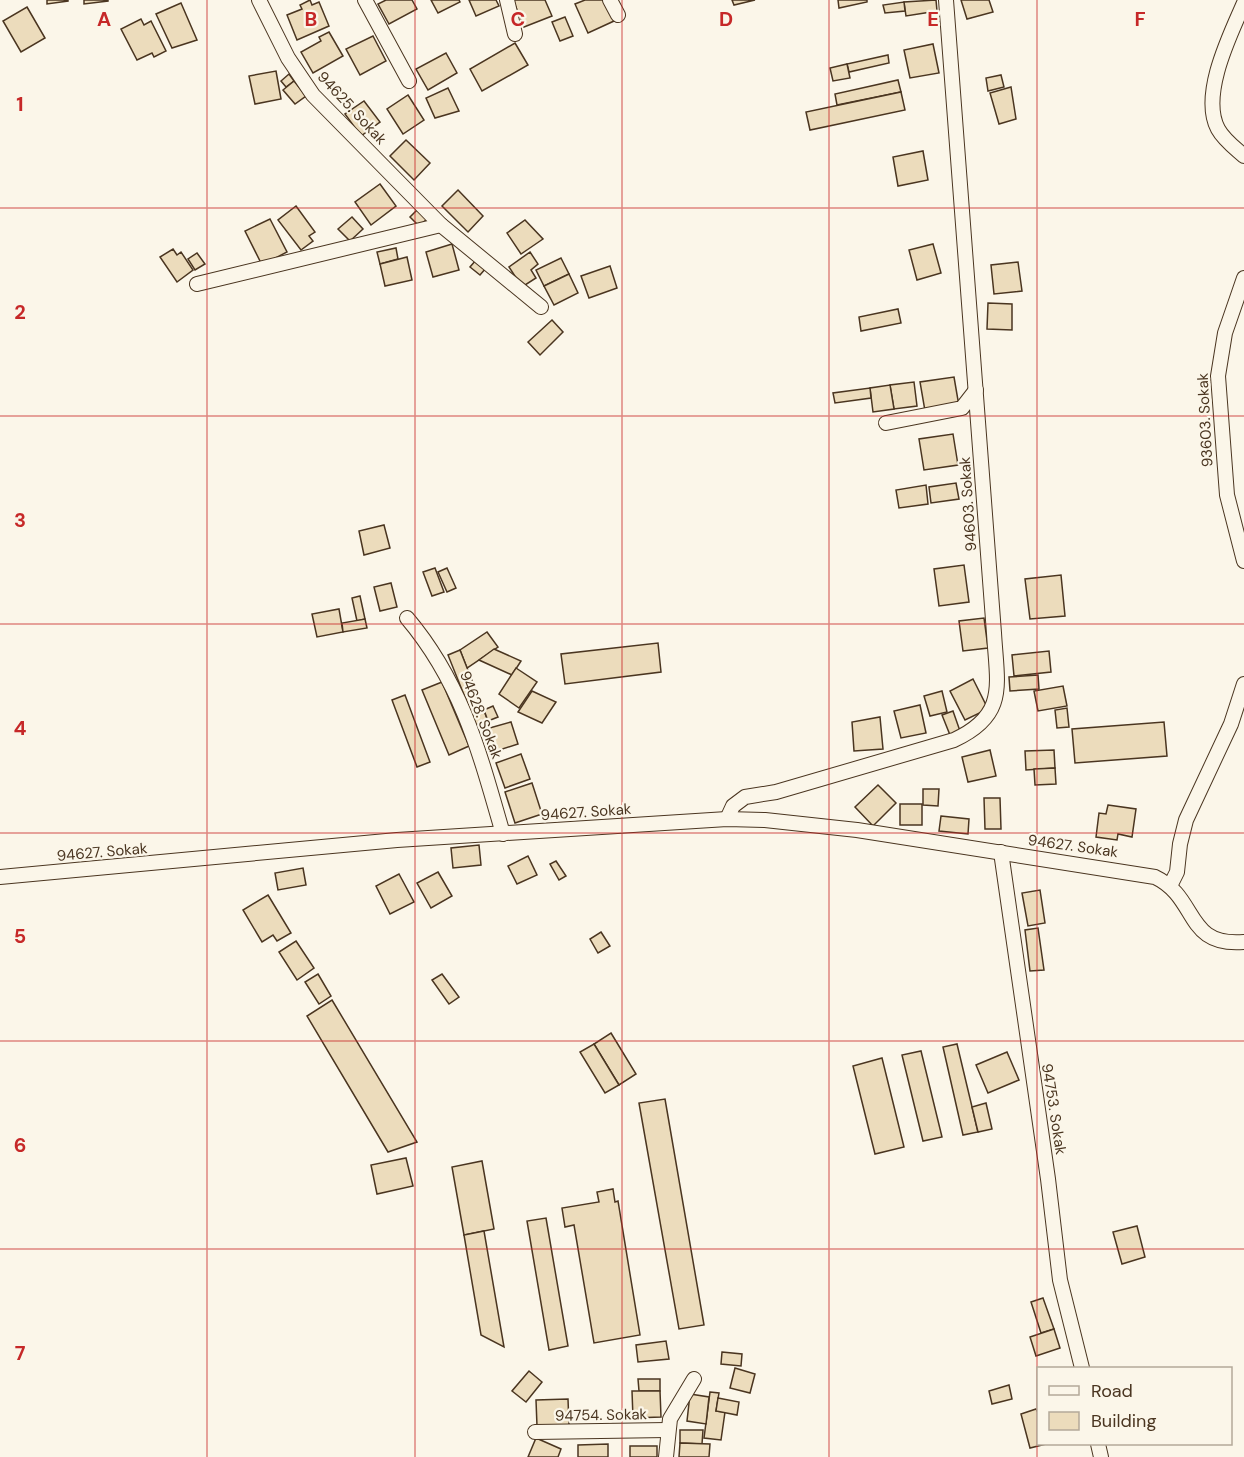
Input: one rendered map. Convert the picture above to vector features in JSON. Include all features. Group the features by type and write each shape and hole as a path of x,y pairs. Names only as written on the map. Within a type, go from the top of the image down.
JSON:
{"street":[{"name":"94625. Sokak","path":"260,0 288,58 313,95 441,225 541,307"},
{"path":"365,0 409,81"},
{"path":"507,0 515,34"},
{"path":"610,0 618,15"},
{"name":"94603. Sokak","path":"727,819 733,806 745,797 776,792 954,741 988,718 995,700 996,660 946,0"},
{"path":"1244,3 1221,61 1212,104 1218,130 1244,156"},
{"path":"197,284 441,225"},
{"name":"93603. Sokak","path":"1244,278 1225,333 1218,376 1227,495 1244,561"},
{"path":"886,423 962,408 976,390"},
{"name":"94628. Sokak","path":"407,618 434,652 453,686 482,760 503,834"},
{"path":"1244,684 1207,779 1186,820 1180,844 1177,872 1171,884 1199,927 1209,938 1220,942 1244,942"},
{"name":"94627. Sokak","path":"0,877 397,840 727,819 846,829 1132,871 1171,884"},
{"name":"94753. Sokak","path":"1001,852 1048,1179 1060,1280 1082,1367"},
{"name":"94754. Sokak","path":"666,1457 668,1430 677,1406 694,1379"},
{"name":"94754. Sokak","path":"535,1432 668,1430"}],"building":[{"path":"47,0 68,0 68,1 47,4"},
{"path":"84,0 108,0 108,1 84,4"},
{"path":"310,0 312,5 319,2 329,26 297,40 287,15 302,9 300,5"},
{"path":"386,0 412,0 417,9 389,24 378,4"},
{"path":"431,0 459,0 460,2 438,13"},
{"path":"469,0 496,0 499,6 476,16"},
{"path":"513,0 545,0 552,16 524,27"},
{"path":"585,0 605,0 614,21 588,33 575,4"},
{"path":"732,0 755,0 734,5"},
{"path":"838,0 867,0 867,2 839,8"},
{"path":"936,0 937,11 906,16 904,2"},
{"path":"961,0 989,0 993,12 967,19"},
{"path":"904,2 905,11 885,13 883,5"},
{"path":"181,3 197,40 172,48 156,14"},
{"path":"27,7 45,38 21,52 3,21"},
{"path":"565,17 573,36 560,41 552,22"},
{"path":"141,19 144,25 151,21 166,51 154,57 152,53 137,60 121,29"},
{"path":"329,32 343,56 313,73 301,52 321,41 319,37"},
{"path":"373,36 386,61 360,75 346,49"},
{"path":"515,43 528,65 482,91 470,69"},
{"path":"933,44 939,73 910,78 904,50"},
{"path":"446,53 457,73 428,90 416,69"},
{"path":"888,55 889,63 849,72 847,64"},
{"path":"847,64 850,78 833,81 830,68"},
{"path":"276,71 281,99 255,104 249,76"},
{"path":"289,74 294,81 286,87 281,81"},
{"path":"1001,75 1004,87 988,91 986,78"},
{"path":"898,80 901,92 837,105 835,94"},
{"path":"294,81 306,96 295,104 283,90"},
{"path":"1011,87 1016,119 999,124 990,93"},
{"path":"448,88 459,111 435,118 426,98"},
{"path":"901,92 905,110 810,130 806,112"},
{"path":"408,95 424,120 403,134 387,109"},
{"path":"364,101 380,122 361,136 345,114"},
{"path":"406,140 430,163 414,180 390,156"},
{"path":"923,151 928,180 898,186 893,157"},
{"path":"380,184 396,206 371,225 355,202"},
{"path":"458,190 483,216 468,232 442,206"},
{"path":"296,206 315,232 309,236 313,241 301,250 278,220"},
{"path":"417,210 427,219 419,226 410,217"},
{"path":"352,217 363,229 350,241 338,229"},
{"path":"270,219 287,252 262,265 245,231"},
{"path":"525,220 543,239 521,254 507,233"},
{"path":"452,244 459,270 433,277 426,252"},
{"path":"933,244 941,273 917,280 909,250"},
{"path":"396,248 398,259 380,264 377,252"},
{"path":"173,249 177,255 181,252 193,270 177,282 160,257"},
{"path":"530,252 538,264 531,270 536,278 522,287 509,267"},
{"path":"197,253 205,264 195,270 188,259"},
{"path":"407,257 412,280 385,286 380,264"},
{"path":"561,258 569,274 544,286 536,270"},
{"path":"476,260 486,268 480,275 470,267"},
{"path":"1018,262 1022,291 994,294 991,265"},
{"path":"610,266 617,288 589,298 581,276"},
{"path":"569,274 578,293 554,305 544,286"},
{"path":"988,303 1012,304 1012,330 987,329"},
{"path":"898,309 901,323 861,331 859,317"},
{"path":"552,320 563,332 540,355 528,342"},
{"path":"954,377 959,406 925,411 920,382"},
{"path":"914,382 917,406 894,409 890,385"},
{"path":"890,385 894,409 873,412 870,388"},
{"path":"870,388 871,398 835,403 833,393"},
{"path":"953,434 958,465 924,470 919,439"},
{"path":"956,483 959,499 931,503 929,487"},
{"path":"926,485 928,504 899,508 896,490"},
{"path":"384,525 390,548 364,555 359,531"},
{"path":"964,565 969,602 939,606 934,569"},
{"path":"435,568 444,592 432,596 423,572"},
{"path":"447,568 456,588 447,592 438,572"},
{"path":"1061,575 1065,616 1030,619 1025,579"},
{"path":"391,583 397,607 380,611 374,587"},
{"path":"360,596 365,619 357,621 352,598"},
{"path":"339,609 343,632 317,637 312,614"},
{"path":"984,618 988,648 963,651 959,621"},
{"path":"365,619 367,628 343,632 342,623"},
{"path":"487,632 498,647 467,668 460,650"},
{"path":"658,643 661,672 565,684 561,654"},
{"path":"494,649 521,661 512,675 479,660"},
{"path":"460,650 488,721 476,725 448,655"},
{"path":"1049,651 1051,672 1014,676 1012,655"},
{"path":"516,668 537,682 519,708 499,694"},
{"path":"1038,675 1039,689 1010,691 1009,677"},
{"path":"973,679 988,709 965,720 950,691"},
{"path":"442,682 469,746 449,755 422,690"},
{"path":"1063,686 1067,706 1038,711 1034,691"},
{"path":"532,691 556,702 542,723 518,712"},
{"path":"942,691 947,712 930,716 924,696"},
{"path":"405,695 430,762 417,767 392,700"},
{"path":"920,705 926,733 901,738 894,711"},
{"path":"493,706 498,717 488,721 484,710"},
{"path":"1067,708 1069,727 1057,728 1055,710"},
{"path":"953,711 960,731 950,735 942,715"},
{"path":"880,717 883,749 854,751 852,722"},
{"path":"511,722 518,744 493,752 486,729"},
{"path":"1164,722 1167,756 1075,763 1072,729"},
{"path":"990,750 996,776 968,782 962,757"},
{"path":"1054,750 1055,768 1026,770 1025,751"},
{"path":"521,754 530,779 505,788 496,763"},
{"path":"1055,768 1056,784 1035,785 1034,769"},
{"path":"532,783 542,814 515,823 505,792"},
{"path":"878,785 896,803 873,826 855,807"},
{"path":"923,789 939,789 938,806 923,805"},
{"path":"984,798 1000,798 1001,829 985,829"},
{"path":"900,804 922,804 922,825 900,825"},
{"path":"1108,805 1136,809 1132,837 1118,834 1117,840 1096,837 1099,813 1106,814"},
{"path":"941,816 969,819 968,834 939,831"},
{"path":"479,845 481,865 453,868 451,848"},
{"path":"528,856 537,875 517,884 508,866"},
{"path":"556,861 566,876 559,880 550,864"},
{"path":"303,868 306,885 278,890 275,873"},
{"path":"438,872 452,896 431,908 417,883"},
{"path":"399,874 414,902 390,914 376,886"},
{"path":"1040,890 1045,923 1028,926 1022,893"},
{"path":"268,895 291,933 277,941 273,935 262,942 243,910"},
{"path":"1038,928 1044,970 1030,971 1025,930"},
{"path":"601,932 610,946 598,953 590,939"},
{"path":"296,941 314,968 297,980 279,952"},
{"path":"318,974 331,996 319,1004 305,982"},
{"path":"442,974 459,997 449,1004 432,980"},
{"path":"332,1000 417,1142 388,1152 307,1016"},
{"path":"611,1033 636,1074 619,1085 594,1044"},
{"path":"594,1044 619,1085 605,1093 580,1052"},
{"path":"957,1044 978,1132 963,1135 943,1047"},
{"path":"921,1051 942,1137 923,1141 902,1055"},
{"path":"1007,1052 1019,1080 988,1093 976,1065"},
{"path":"882,1058 904,1147 875,1154 853,1066"},
{"path":"665,1099 704,1325 679,1329 639,1103"},
{"path":"986,1103 992,1129 978,1132 972,1107"},
{"path":"406,1158 413,1186 377,1194 371,1165"},
{"path":"482,1161 494,1229 464,1235 452,1167"},
{"path":"613,1189 615,1202 618,1201 640,1335 594,1343 574,1225 565,1227 562,1208 599,1202 597,1192"},
{"path":"546,1218 568,1346 549,1350 527,1221"},
{"path":"1137,1226 1145,1257 1122,1264 1113,1232"},
{"path":"484,1231 504,1347 481,1335 464,1235"},
{"path":"1043,1298 1054,1329 1041,1333 1031,1302"},
{"path":"1054,1329 1060,1348 1036,1356 1030,1337"},
{"path":"666,1341 669,1359 638,1362 636,1345"},
{"path":"722,1352 742,1354 741,1366 721,1364"},
{"path":"735,1368 755,1374 750,1393 730,1388"},
{"path":"529,1371 542,1382 526,1402 512,1391"},
{"path":"638,1379 660,1379 660,1391 639,1391"},
{"path":"1009,1385 1012,1399 992,1404 989,1391"},
{"path":"632,1391 660,1391 661,1417 633,1418"},
{"path":"710,1392 719,1393 716,1411 725,1412 721,1440 704,1438"},
{"path":"690,1394 709,1397 706,1424 687,1421"},
{"path":"718,1398 739,1402 737,1415 716,1411"},
{"path":"568,1399 569,1425 537,1426 536,1400"},
{"path":"1036,1409 1037,1445 1042,1445 1030,1448 1021,1414"},
{"path":"680,1430 703,1430 702,1444 680,1443"},
{"path":"536,1438 561,1449 558,1457 528,1457"},
{"path":"680,1443 710,1444 709,1457 679,1457"},
{"path":"608,1444 608,1457 578,1457 578,1445"},
{"path":"630,1446 657,1446 657,1457 630,1457"}]}
